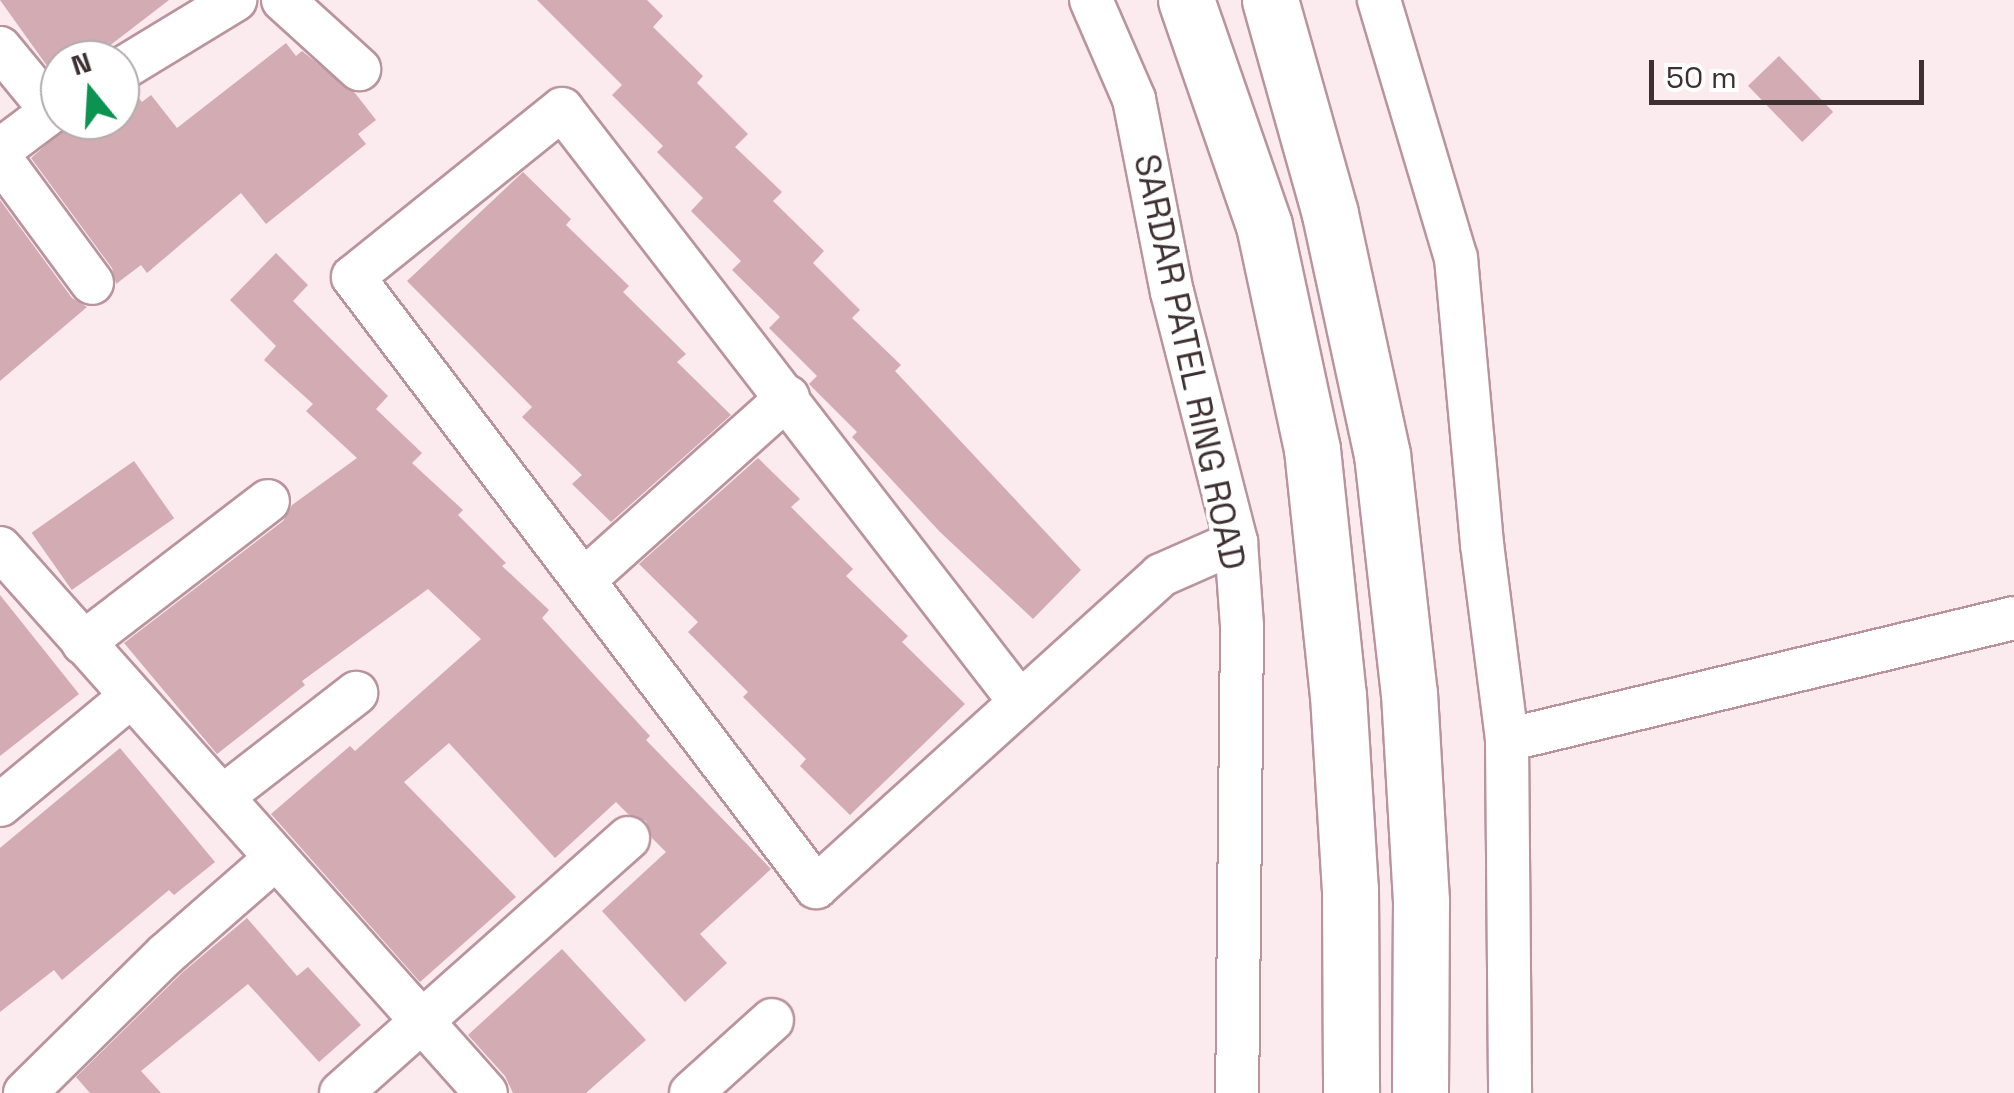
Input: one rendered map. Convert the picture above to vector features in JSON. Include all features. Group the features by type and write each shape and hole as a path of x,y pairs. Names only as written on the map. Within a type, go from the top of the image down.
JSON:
{"highway":[{"path":"1186,0 1264,225 1312,449 1341,734 1350,889 1351,1093"},
{"path":"1270,0 1330,214 1382,454 1410,712 1421,900 1420,1093"}],"street":[{"path":"140,58 236,0"},
{"path":"283,0 359,68"},
{"name":"SARDAR PATEL RING ROAD","path":"1091,0 1134,99 1172,292 1236,542 1242,626 1238,1093"},
{"path":"1380,0 1456,258 1482,544 1507,740 1510,1093"},
{"path":"0,48 40,91"},
{"path":"1020,702 562,109 353,277 816,887 1162,574 1236,542"},
{"path":"0,150 40,120"},
{"path":"0,158 92,283"},
{"path":"584,580 788,397"},
{"path":"83,643 268,501"},
{"path":"0,548 486,1093"},
{"path":"1507,740 2014,618"},
{"path":"222,797 356,693"},
{"path":"0,805 130,698"},
{"path":"341,1093 628,838"},
{"path":"38,1088 166,954 275,859"},
{"path":"691,1093 772,1020"}],"building":[{"path":"0,0 169,0 117,40 40,40 40,56"},
{"path":"537,0 647,0 663,16 653,27 703,76 697,83 748,134 735,147 782,192 773,201 824,251 813,263 860,310 852,318 901,365 895,371 1081,570 1033,619 940,532 852,437 857,432 809,384 817,376 769,328 780,317 732,270 741,261 691,211 703,198 657,152 663,146 612,95 622,85"},
{"path":"286,43 296,56 302,51 355,93 376,120 358,134 366,144 266,224 241,193 147,273 141,265 116,284 112,268 31,158 52,140 140,140 140,100 142,102 151,95 177,128"},
{"path":"1779,56 1833,112 1802,142 1748,86"},
{"path":"523,172 571,219 566,225 629,286 623,292 686,354 677,362 731,415 611,522 572,484 582,475 522,417 532,407 407,281"},
{"path":"0,200 72,298 87,307 0,381"},
{"path":"276,253 308,285 293,301 388,396 376,409 422,453 412,463 463,510 458,515 506,563 502,566 549,610 542,618 650,736 646,740 771,869 700,934 727,963 685,1002 602,911 666,852 652,838 646,821 628,814 616,802 555,858 449,743 404,782 516,897 420,982 271,814 350,746 355,751 481,639 428,589 302,681 305,685 217,754 124,643 283,521 292,505 357,458 306,411 313,404 264,360 276,346 230,300"},
{"path":"758,458 800,499 791,507 853,569 846,576 908,636 902,642 965,704 850,815 800,766 806,759 743,697 748,692 688,632 698,622 639,564"},
{"path":"134,461 174,518 72,590 32,533"},
{"path":"0,595 79,694 0,756"},
{"path":"120,748 215,862 174,895 169,890 62,980 54,970 0,1012 0,848"},
{"path":"247,918 297,976 308,967 361,1025 319,1062 248,984 141,1071 161,1093 90,1093 76,1077 183,972"},
{"path":"562,949 646,1040 586,1093 513,1093 505,1076 468,1035"}]}
